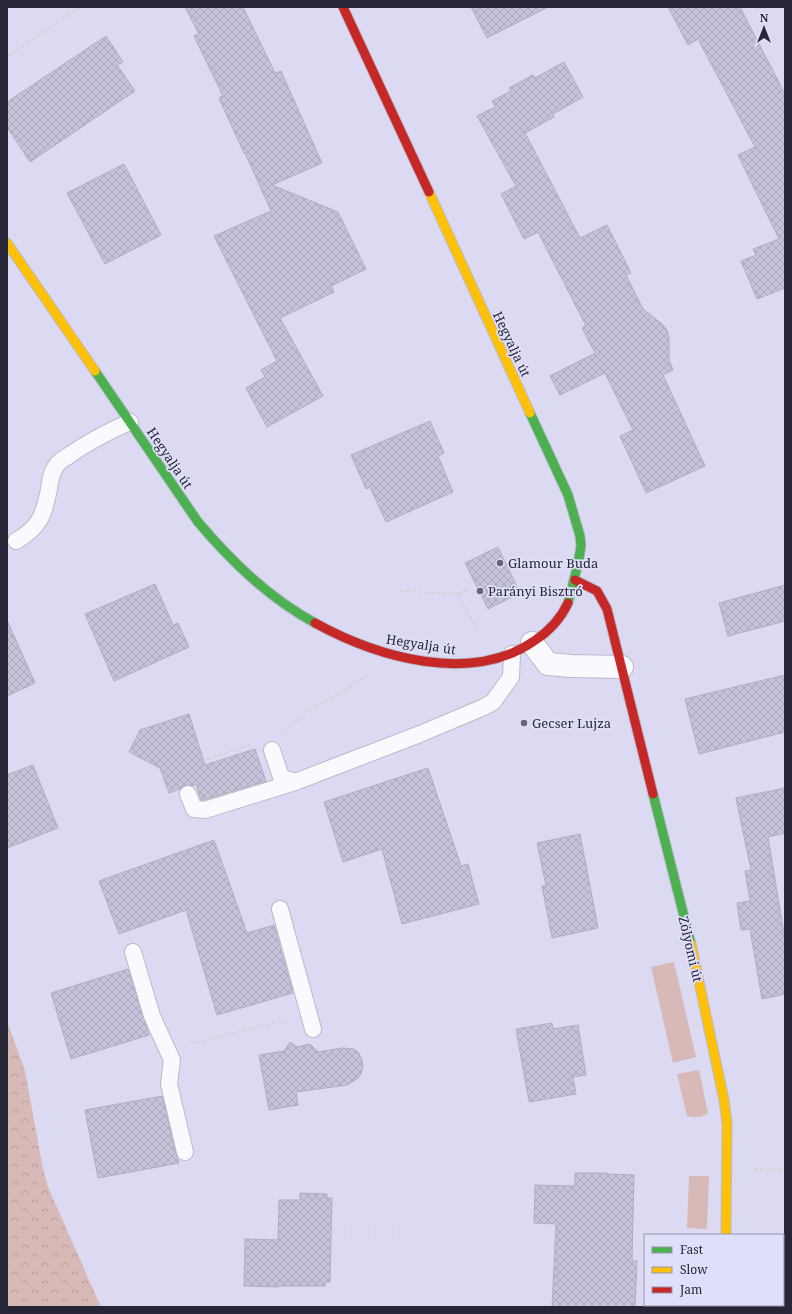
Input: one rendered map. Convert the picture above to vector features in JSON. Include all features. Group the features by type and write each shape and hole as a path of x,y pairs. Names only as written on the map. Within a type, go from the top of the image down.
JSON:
{"street":[{"name":"Hegyalja út","path":"7,244 21,262 198,522 217,546 263,589 323,628 352,641 396,655 448,663 478,663 512,654 532,643 557,622 566,608 575,580 579,560 581,541 577,524 568,495 343,7"},
{"name":"Zólyomi út","path":"575,580 597,591 607,609 692,948 724,1100 727,1123 726,1234"},
{"path":"532,643 548,664 622,668"}],"lane":[{"path":"16,541 28,534 39,522 46,505 52,473 57,464 76,450 105,433 130,422"},
{"path":"188,794 194,809 205,810 295,782 420,734 484,707 493,702 512,677 512,654"},
{"path":"272,750 281,776 295,782"},
{"path":"280,909 312,1022"},
{"path":"133,952 152,1016 172,1060 169,1084 185,1152"}],"path":[{"path":"7,57 80,7"},
{"path":"400,591 458,594 468,589"},
{"path":"458,594 478,632"},
{"path":"283,731 306,712 345,690 396,655"},
{"path":"207,759 256,743"},
{"path":"184,1043 198,1042 312,1022"},
{"path":"727,1168 785,1170"},
{"path":"331,1232 403,1232"}],"green space":[{"path":"674,962 696,1057 673,1063 651,967"},
{"path":"7,1021 25,1071 43,1169 48,1187 101,1307 7,1307"},
{"path":"699,1070 708,1113 698,1117 687,1116 677,1074"},
{"path":"689,1176 709,1176 707,1229 687,1228"}],"building":[{"path":"185,7 243,7 275,73 281,71 322,163 272,185 338,212 366,269 331,286 334,292 280,318 323,396 267,427 246,388 265,377 261,370 277,361 214,236 271,211 219,98 223,96 194,36 199,34"},
{"path":"471,7 548,7 487,38"},
{"path":"668,7 740,7 785,94 785,288 757,299 741,261 756,255 753,249 779,239 738,155 755,147 698,39 688,45"},
{"path":"106,36 123,62 117,65 135,91 30,162 7,127 7,102"},
{"path":"564,62 583,97 553,114 554,117 525,133 580,238 607,225 631,273 626,275 643,309 662,324 667,330 669,337 669,360 673,370 663,375 705,466 646,493 620,436 633,430 605,373 560,395 550,376 595,353 582,328 586,326 538,232 524,239 501,194 516,186 477,116 495,107 492,101 511,91 509,88 533,75 535,78"},
{"path":"124,164 161,235 105,264 67,193"},
{"path":"430,421 444,453 438,456 453,492 386,522 370,487 366,489 351,455"},
{"path":"498,547 520,593 488,609 465,563"},
{"path":"155,584 173,625 178,623 189,647 114,681 85,614"},
{"path":"785,585 785,621 728,636 719,603"},
{"path":"7,620 35,683 7,696"},
{"path":"785,675 785,732 699,754 685,699"},
{"path":"189,714 205,765 255,749 266,781 204,800 201,800 196,784 192,786 185,785 180,789 169,793 160,768 129,752 140,730"},
{"path":"33,765 58,828 7,848 7,775"},
{"path":"428,768 461,866 468,864 479,904 402,924 382,849 343,862 324,802"},
{"path":"785,788 785,833 768,837 785,940 785,994 762,999 750,929 741,930 737,903 750,901 745,871 751,870 736,798"},
{"path":"580,834 598,928 552,938 542,886 546,885 537,843"},
{"path":"214,840 247,933 274,925 293,993 217,1015 186,910 119,934 99,881"},
{"path":"128,969 149,1035 71,1059 51,993"},
{"path":"552,1023 553,1029 578,1025 586,1075 573,1077 576,1094 529,1102 516,1029"},
{"path":"290,1042 297,1047 310,1044 318,1052 342,1048 354,1049 359,1053 362,1060 363,1065 361,1074 358,1078 347,1085 296,1092 298,1105 269,1110 259,1055 284,1051"},
{"path":"162,1096 179,1163 98,1178 85,1110"},
{"path":"575,1173 634,1175 632,1261 637,1261 635,1307 552,1307 556,1224 534,1223 535,1185 575,1186"},
{"path":"300,1193 327,1194 327,1198 332,1198 330,1282 325,1282 325,1286 244,1286 245,1239 278,1240 279,1200 300,1200"}],"traffic: fast":[{"path":"95,371 198,522 211,537 238,565 267,591 315,623"},
{"path":"530,413 568,495 580,536 581,546 578,564 568,603"},
{"path":"653,794 691,944"}],"traffic: slow":[{"path":"429,192 530,413"},
{"path":"7,243 95,371"},
{"path":"691,944 724,1100 727,1123 726,1234"}],"traffic: jam":[{"path":"343,7 429,192"},
{"path":"575,580 597,591 607,609 653,794"},
{"path":"315,623 367,646 395,655 424,661 453,664 482,662 509,654 534,641 554,624 568,603"}],"place":[{"name":"Glamour Buda","path":"500,563"},
{"name":"Parányi Bisztró","path":"480,591"},
{"name":"Gecser Lujza","path":"524,723"}]}
